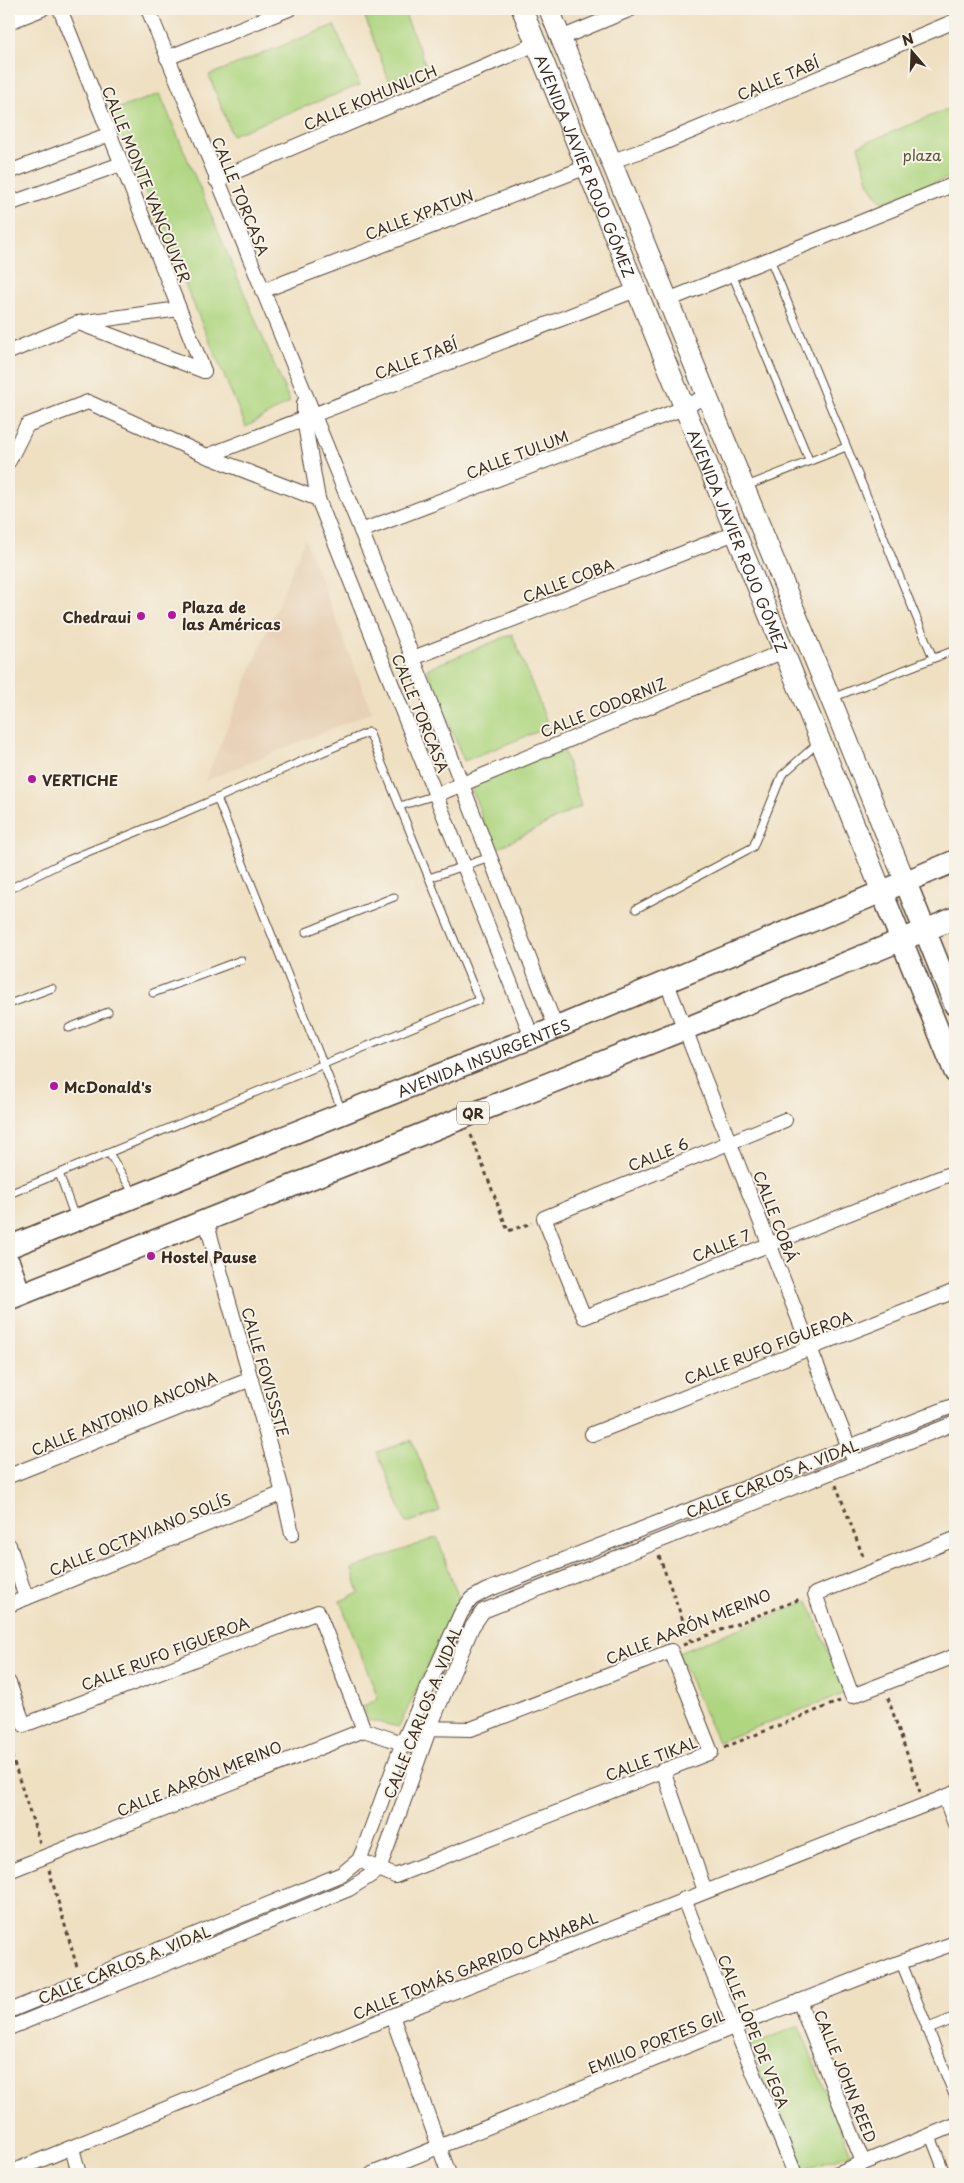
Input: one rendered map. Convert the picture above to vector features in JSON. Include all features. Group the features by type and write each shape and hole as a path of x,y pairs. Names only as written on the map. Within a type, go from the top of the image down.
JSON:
{"main road":[{"name":"AVENIDA JAVIER ROJO GÓMEZ","path":"522,9 955,1072"},
{"name":"AVENIDA JAVIER ROJO GÓMEZ","path":"549,9 955,1005"},
{"name":"AVENIDA INSURGENTES","path":"9,1247 556,1028 881,890 955,861"},
{"name":"QR","path":"14,1297 685,1029 955,918"},
{"path":"9,1263 14,1297"}],"street":[{"path":"9,22 42,9"},
{"name":"CALLE MONTE VANCOUVER","path":"60,9 204,371 78,323"},
{"name":"CALLE TORCASA","path":"148,9 304,395 309,418 318,499 532,1037"},
{"path":"167,58 289,9"},
{"path":"561,38 631,9"},
{"name":"CALLE TABÍ","path":"612,161 656,146 955,21"},
{"name":"CALLE KOHUNLICH","path":"216,180 536,44"},
{"path":"9,172 110,134"},
{"path":"9,204 121,164"},
{"name":"CALLE XPATUN","path":"262,291 587,167"},
{"path":"668,300 955,184"},
{"name":"CALLE TABÍ","path":"207,456 636,290"},
{"path":"9,352 78,323 179,309"},
{"name":"CALLE TULUM","path":"361,531 684,408 707,395"},
{"path":"9,461 27,425 88,402 207,456 318,499"},
{"name":"CALLE TORCASA","path":"309,418 361,531 413,658 556,1028"},
{"name":"CALLE COBA","path":"413,658 735,532"},
{"name":"CALLE CODORNIZ","path":"436,795 461,783 784,651"},
{"name":"CALLE COBÁ","path":"666,981 855,1462"},
{"name":"CALLE 6","path":"544,1218 785,1120"},
{"name":"CALLE 7","path":"544,1218 584,1317 769,1243 955,1172"},
{"name":"CALLE FOVISSSTE","path":"206,1221 283,1493 292,1534"},
{"name":"CALLE RUFO FIGUEROA","path":"592,1434 955,1291"},
{"name":"CALLE ANTONIO ANCONA","path":"9,1476 251,1379"},
{"name":"CALLE CARLOS A. VIDAL","path":"9,2011 342,1874 359,1860 403,1742 461,1613 470,1599 485,1591 955,1405"},
{"name":"CALLE CARLOS A. VIDAL","path":"9,2028 349,1889 378,1870 430,1728 472,1627 483,1611 955,1422"},
{"name":"CALLE OCTAVIANO SOLÍS","path":"9,1604 283,1493"},
{"path":"955,1538 815,1594 852,1696 955,1656"},
{"path":"9,1545 26,1598"},
{"name":"CALLE RUFO FIGUEROA","path":"9,1683 24,1725 318,1612 364,1730"},
{"path":"671,1651 711,1752"},
{"name":"CALLE AARÓN MERINO","path":"409,1729 470,1729 671,1651"},
{"path":"364,1730 422,1750"},
{"name":"CALLE AARÓN MERINO","path":"9,1871 364,1730"},
{"name":"CALLE TIKAL","path":"359,1860 395,1876 711,1752"},
{"path":"663,1770 705,1891"},
{"path":"950,1795 955,1824"},
{"name":"CALLE TOMÁS GARRIDO CANABAL","path":"9,2172 72,2148 392,2016 950,1795"},
{"name":"CALLE LOPE DE VEGA","path":"684,1900 720,1995 736,2026 795,2174"},
{"name":"EMILIO PORTES GIL","path":"372,2174 736,2026 900,1962 955,1943"},
{"path":"900,1962 955,2096"},
{"name":"CALLE JOHN REED","path":"799,2002 863,2162"},
{"path":"392,2016 449,2174"},
{"path":"927,2029 955,2018"},
{"path":"836,2174 955,2125"},
{"path":"930,2135 945,2174"},
{"path":"72,2148 79,2174"}],"lane":[{"path":"770,259 933,658"},
{"path":"732,274 809,460"},
{"path":"744,487 846,447"},
{"path":"831,699 955,650"},
{"path":"9,889 68,860 369,732 479,1000 9,1194"},
{"path":"636,909 753,847 782,775 820,741"},
{"path":"400,806 436,795"},
{"path":"216,798 343,1113"},
{"path":"429,878 490,857"},
{"path":"306,932 394,897"},
{"path":"153,993 241,960"},
{"path":"9,1004 52,988"},
{"path":"69,1028 108,1012"},
{"path":"109,1153 136,1196"},
{"path":"59,1173 76,1220"}],"path":[{"path":"464,1117 508,1232 544,1218"},
{"path":"831,1473 869,1573"},
{"path":"654,1543 691,1642"},
{"name":"CALLE AARÓN MERINO","path":"671,1651 815,1594"},
{"path":"883,1684 925,1804"},
{"name":"CALLE TIKAL","path":"711,1752 852,1696"}],"shaded area":[{"path":"305,539 372,712 205,781"}],"green space":[{"path":"362,9 403,9 426,66 389,81"},
{"path":"334,25 360,85 232,135 209,75"},
{"path":"160,94 290,402 246,427 111,111"},
{"name":"plaza","path":"955,106 955,175 882,203 869,184 858,146"},
{"path":"512,634 549,727 464,761 427,669"},
{"path":"563,748 581,806 494,850 471,787"},
{"path":"412,1440 440,1511 406,1523 377,1452"},
{"path":"437,1537 459,1599 399,1727 368,1720 364,1706 378,1698 340,1601 359,1593 352,1569"},
{"path":"808,1601 845,1693 718,1742 678,1653"},
{"path":"799,2026 851,2154 802,2170 748,2046"}],"place":[{"name":"Plaza de las Américas","path":"172,615"},
{"name":"Chedraui","path":"141,616"},
{"name":"VERTICHE","path":"32,779"},
{"name":"McDonald's","path":"54,1086"},
{"name":"Hostel Pause","path":"151,1256"}]}
